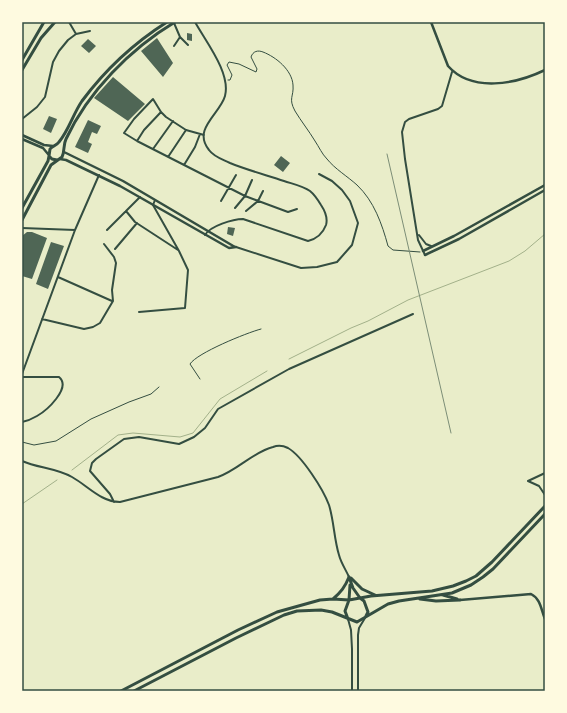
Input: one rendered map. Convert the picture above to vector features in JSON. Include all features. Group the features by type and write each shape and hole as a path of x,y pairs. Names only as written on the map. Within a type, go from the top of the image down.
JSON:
{"main road":[{"path":"22,60 44,22"},
{"path":"22,70 42,38 55,22"},
{"path":"22,208 48,161 50,149 60,141 81,103 104,74 121,57 154,30 167,22"},
{"path":"22,220 51,165 62,157 66,139 81,113 108,77 127,58 154,35 174,22"},
{"path":"54,145 59,146 64,151"},
{"path":"49,155 52,159 58,160"},
{"path":"121,691 238,630 277,612 304,604 333,598 349,600 376,595 432,591 453,586 476,576 492,562 545,506"},
{"path":"134,691 256,627 284,615 297,611 321,610 332,612 357,622 388,604 414,598 452,593 471,585 483,577 545,514"},
{"path":"350,577 358,586 376,595"},
{"path":"350,577 352,588 364,601 368,608 365,618"},
{"path":"333,598 346,586 350,577"},
{"path":"348,619 345,607 349,600 350,577"},
{"path":"432,591 460,600"},
{"path":"457,591 456,594 460,600"},
{"path":"414,598 436,601 460,600"}],"street":[{"path":"70,22 76,34"},
{"path":"174,22 180,37 188,45"},
{"path":"195,22 218,61 225,80 225,98 206,125 204,135 208,149 221,159 307,189 318,200 326,218 325,226 320,234 316,238 308,241 243,219 235,219 208,230 205,234"},
{"path":"431,22 448,66 452,72 470,80 486,83 504,83 517,81 545,70"},
{"path":"22,119 37,107 45,97 53,62 59,51 68,40 76,34 90,31"},
{"path":"174,46 180,37"},
{"path":"424,253 418,240 402,130 405,122 409,119 438,109 442,106 452,72"},
{"path":"204,135 186,130 173,121 161,112 153,99 134,119 124,133 152,149 230,187 245,196 288,212 297,209"},
{"path":"137,141 144,130 161,112"},
{"path":"152,149 173,121"},
{"path":"168,157 186,130"},
{"path":"22,134 44,144 54,145"},
{"path":"184,165 195,147 200,134"},
{"path":"22,139 42,148 49,155"},
{"path":"64,151 122,181 208,230 236,248 301,268 317,267 337,262 352,245 358,223 350,202 342,190 332,181 320,174"},
{"path":"58,160 66,160 99,175 229,248 236,248"},
{"path":"22,422 30,420 45,410 58,395 63,385 63,381 59,377 22,375 75,230 99,175"},
{"path":"220,202 236,175"},
{"path":"235,208 245,196 252,180"},
{"path":"424,253 432,247 545,185"},
{"path":"424,253 459,239 545,190"},
{"path":"246,211 258,201 263,191"},
{"path":"107,230 140,197"},
{"path":"153,205 155,200"},
{"path":"139,312 185,308 188,270 153,205"},
{"path":"126,211 138,223 179,251"},
{"path":"115,249 138,223"},
{"path":"22,228 75,230"},
{"path":"418,234 426,244 432,247"},
{"path":"42,319 84,328 93,327 100,323 112,301 116,263 114,257 104,244"},
{"path":"58,276 112,301"},
{"path":"114,502 110,494 90,471 90,467 96,458 124,439 139,437 179,444 194,437 205,428 218,409 266,382 290,369 412,314"},
{"path":"22,461 66,474 103,498 114,502 126,501 218,477 231,472 272,447 285,447 301,460 323,493 329,505 339,556 350,577"},
{"path":"545,473 528,481 539,486 545,495"},
{"path":"460,600 531,594 535,595 540,603 545,619"},
{"path":"358,691 358,635 359,628 365,618"},
{"path":"348,619 351,630 352,691"}],"path":[{"path":"225,80 230,80 232,75 227,65 229,62 239,64 256,72 257,69 251,57 256,51 261,51 269,55 283,66 289,74 293,84 291,103 326,159 357,185 367,196 375,210 388,246 393,250 424,253"},
{"path":"200,379 190,364 193,360 244,334 261,329"},
{"path":"22,442 34,445 56,441 92,419 129,402 151,394 159,387"}],"building":[{"path":"187,33 192,34 192,41 187,40"},
{"path":"157,38 173,63 163,77 141,51"},
{"path":"88,39 96,46 89,53 81,46"},
{"path":"113,77 145,104 128,121 94,98"},
{"path":"49,116 57,119 51,133 43,129"},
{"path":"88,120 101,126 97,134 92,132 88,142 92,144 88,153 75,147"},
{"path":"281,156 290,163 283,172 274,165"},
{"path":"228,227 235,228 233,236 227,234"},
{"path":"27,232 32,232 47,238 32,279 22,276 22,236"},
{"path":"51,242 64,246 48,289 36,284"}],"waterway":[{"path":"289,359 408,300 509,261 525,251 545,234"},
{"path":"72,470 118,435 133,433 180,437 193,433 220,399 267,371"},
{"path":"22,504 57,480"}],"railway":[{"path":"387,154 451,433"}]}
